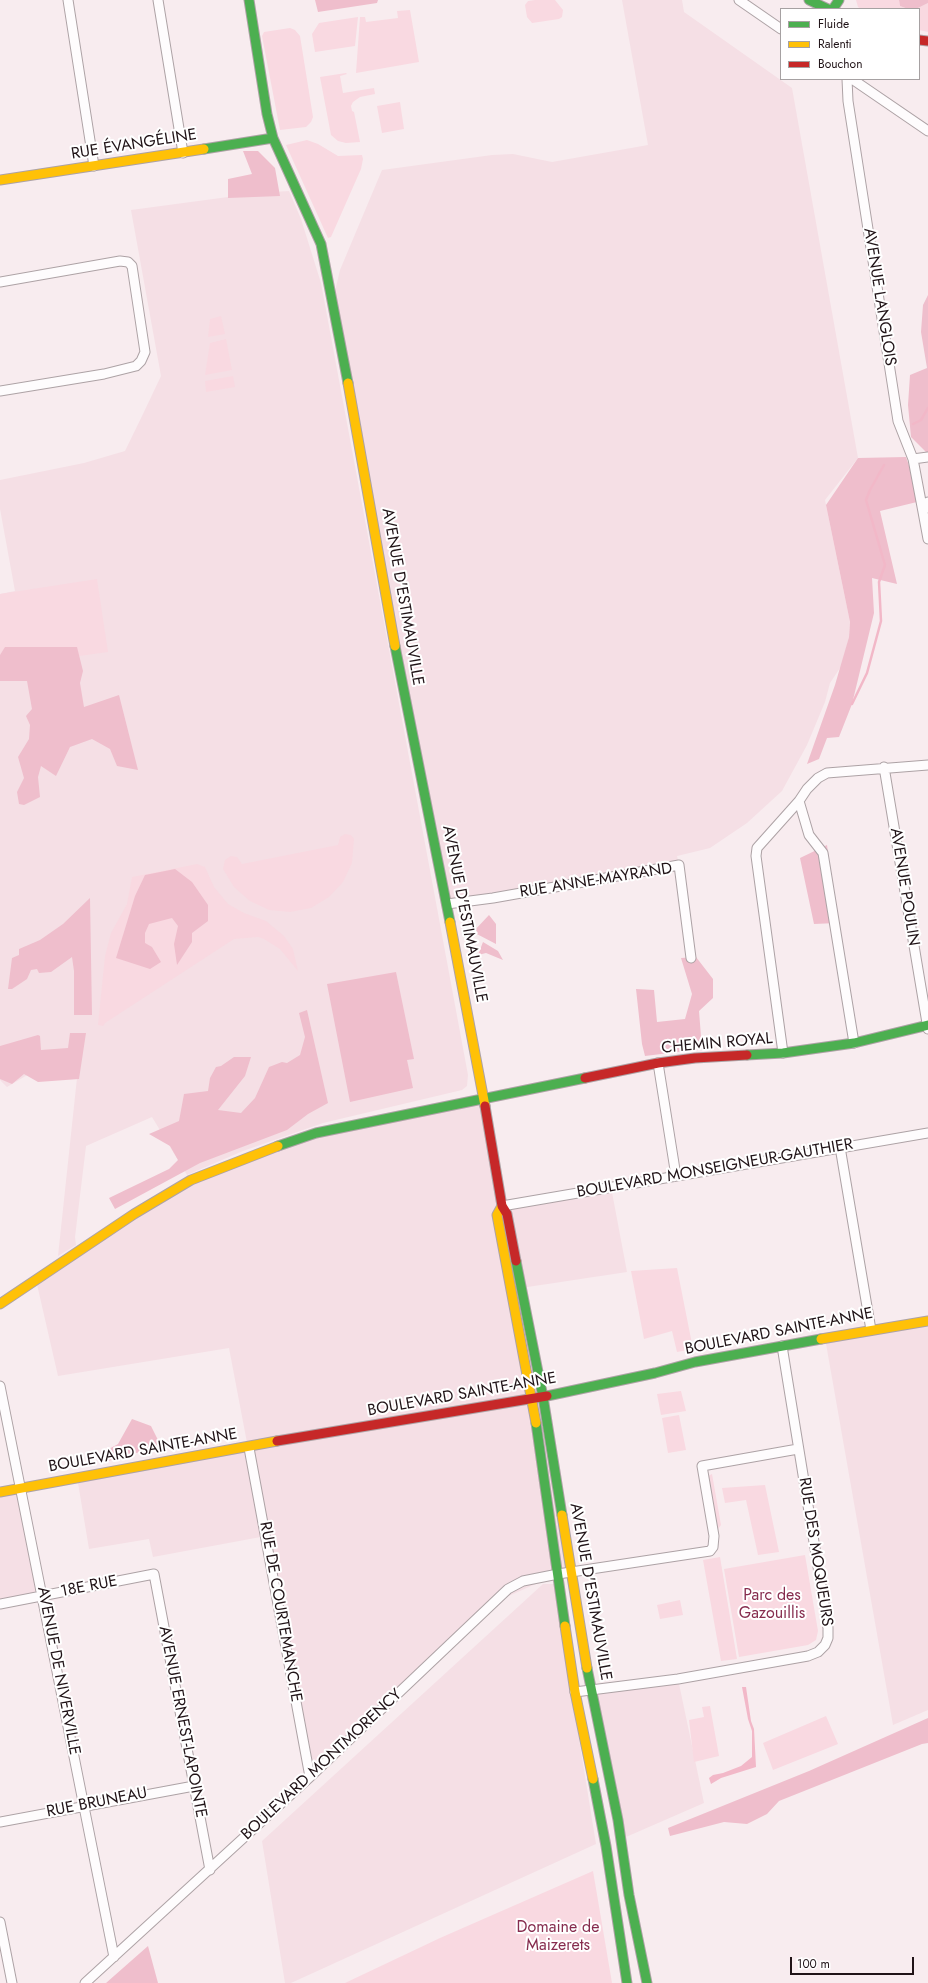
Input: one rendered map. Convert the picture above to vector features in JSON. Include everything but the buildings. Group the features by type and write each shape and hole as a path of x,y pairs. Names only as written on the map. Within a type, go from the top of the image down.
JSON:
{"main road":[{"name":"AVENUE D'ESTIMAUVILLE","path":"249,0 267,114 273,138 321,244 333,300 407,711 447,904 484,1098 502,1206 507,1214 543,1397 570,1572 591,1691 618,1820 629,1895 647,1983"},
{"path":"809,0 826,8"},
{"path":"833,8 839,0"},
{"name":"RUE ÉVANGÉLINE","path":"0,179 183,153 273,138"},
{"name":"CHEMIN ROYAL","path":"0,1304 134,1214 195,1178 255,1154 316,1134 484,1098 642,1068 658,1063 695,1058 783,1053 854,1043 928,1027"},
{"name":"AVENUE D'ESTIMAUVILLE","path":"502,1206 497,1215 532,1399 575,1692 606,1846 627,1983"},
{"name":"BOULEVARD SAINTE-ANNE","path":"0,1492 248,1448 311,1435 448,1414 543,1397 655,1373 696,1362 871,1330 928,1322"}],"street":[{"path":"68,0 94,166"},
{"path":"158,0 183,153"},
{"path":"740,0 780,28"},
{"name":"AVENUE LANGLOIS","path":"847,80 848,101 898,421 913,460 928,539"},
{"path":"853,80 928,131"},
{"path":"0,282 120,261 128,262 132,266 145,352 142,361 136,366 104,374 0,391"},
{"path":"913,460 928,457"},
{"path":"923,512 928,502"},
{"path":"783,1053 757,864 757,848 799,801 807,789 818,778 827,773 884,767 928,765"},
{"name":"AVENUE POULIN","path":"884,767 928,1027"},
{"path":"799,801 809,835 823,853 854,1043"},
{"name":"RUE ANNE-MAYRAND","path":"447,904 500,897 679,865 691,958"},
{"path":"658,1063 676,1176"},
{"name":"BOULEVARD MONSEIGNEUR-GAUTHIER","path":"502,1206 928,1133"},
{"path":"840,1147 871,1330"},
{"name":"RUE DES MOQUEURS","path":"575,1692 686,1678 815,1654 823,1648 828,1638 828,1628 782,1346"},
{"name":"AVENUE DE NIVERVILLE","path":"0,1386 22,1488 114,1957"},
{"name":"RUE DE COURTEMANCHE","path":"248,1448 266,1536 310,1777"},
{"name":"BOULEVARD MONTMORENCY","path":"85,1983 310,1777 508,1589 523,1581 558,1574 710,1551 713,1547 714,1536 702,1466 798,1450"},
{"name":"18E RUE","path":"0,1604 154,1574"},
{"name":"AVENUE ERNEST-LAPOINTE","path":"154,1574 210,1870"},
{"name":"RUE BRUNEAU","path":"0,1822 84,1805 194,1786"},
{"path":"0,1922 12,1983"}],"shaded area":[{"path":"315,0 378,0 377,3 318,12"},
{"path":"622,0 682,0 684,12 792,88 858,458 825,500 850,622 849,637 842,665 830,683 825,702 807,745 782,791 747,823 710,848 677,856 679,865 447,904 333,300 340,270 382,170 492,155 513,154 552,162 648,145"},
{"path":"899,0 928,0 928,3 918,8 905,8 900,6"},
{"path":"243,151 258,151 275,168 280,196 228,198 228,179 252,174"},
{"path":"289,191 301,219 321,283 468,1075 467,1086 462,1090 323,1123 243,1151 187,1175 152,1117 86,1146 75,1237 76,1245 58,1256 77,1078 29,1074 7,1087 0,1080 0,594 15,591 0,509 0,480 84,463 125,451 143,414 161,376 131,210 258,193"},
{"path":"928,295 928,454 911,437 908,405 910,375 927,368 921,332 923,305"},
{"path":"906,457 921,501 880,511 897,584 872,578 874,613 852,704 839,737 827,738 819,759 807,764 835,685 849,637 850,622 826,505 858,458"},
{"path":"5,647 77,647 83,671 80,683 84,707 119,695 138,770 117,766 110,749 92,739 70,747 56,776 41,766 38,777 40,797 24,805 19,804 17,792 24,778 18,757 29,739 30,725 26,716 32,709 27,681 0,681 0,655"},
{"path":"827,845 837,923 814,924 800,858"},
{"path":"175,869 192,882 208,905 208,921 192,933 192,942 177,965 174,944 178,926 172,918 149,924 145,933 145,943 152,947 161,962 150,969 116,958 135,896 145,875"},
{"path":"90,898 92,1015 74,1015 74,971 72,957 51,972 39,973 37,969 31,970 27,979 12,989 8,989 12,958 19,955 19,949 40,940 63,924"},
{"path":"489,915 496,924 496,944 473,932"},
{"path":"483,942 498,951 503,960 486,953 478,955"},
{"path":"696,957 713,979 713,998 699,1011 702,1049 645,1056 642,1044 636,989 654,990 657,1022 685,1019 692,994 681,958"},
{"path":"396,972 414,1059 407,1060 413,1088 350,1102 327,984"},
{"path":"307,1010 328,1103 308,1114 287,1130 200,1163 115,1209 109,1198 169,1169 178,1160 170,1146 149,1134 179,1121 184,1094 208,1091 210,1078 216,1067 221,1066 234,1057 251,1057 245,1076 218,1110 241,1113 255,1098 269,1067 282,1062 287,1063 300,1055 305,1037 299,1013"},
{"path":"70,1033 86,1033 79,1079 38,1082 24,1074 12,1084 0,1079 0,1046 38,1035 40,1036 41,1050 68,1048"},
{"path":"484,1098 502,1206 611,1187 627,1272 521,1288 570,1572 558,1574 493,1603 310,1777 266,1536 153,1557 149,1539 89,1549 77,1477 248,1448 229,1348 58,1376 36,1280 162,1197 316,1133"},
{"path":"928,1321 928,1710 893,1725 825,1338"},
{"path":"132,1419 151,1426 161,1446 101,1463 107,1450 118,1444"},
{"path":"22,1489 43,1596 0,1604 0,1492"},
{"path":"543,1584 554,1584 596,1844 291,1983 285,1983 262,1841"},
{"path":"678,1679 704,1803 626,1837 591,1691"},
{"path":"742,1687 746,1687 751,1721 754,1729 756,1767 721,1778 711,1784 709,1778 713,1775 741,1766 752,1757 752,1731 748,1719"},
{"path":"928,1718 928,1743 922,1744 779,1801 767,1814 747,1824 724,1822 670,1836 668,1828 809,1771"},
{"path":"148,1946 158,1983 106,1983"}],"green space":[{"path":"555,0 563,10 562,17 559,19 532,23 527,17 525,5 528,1"},
{"path":"856,0 899,0 900,6 905,8 860,8"},
{"path":"928,3 928,32 920,30 920,8 918,8"},
{"path":"410,10 419,62 356,73 360,17 365,17 366,22 398,18 397,11"},
{"path":"358,17 355,46 315,52 312,34 319,23"},
{"path":"290,28 295,30 300,36 313,117 311,122 306,127 280,130 262,36 264,32"},
{"path":"347,74 340,76 343,93 374,88 375,94 360,97 353,102 351,106 352,111 354,112 360,142 346,143 338,141 331,135 320,77"},
{"path":"400,102 404,129 382,133 377,106"},
{"path":"307,140 318,144 338,156 362,155 363,159 361,169 331,237 328,238 286,145"},
{"path":"221,316 225,334 208,337 210,319"},
{"path":"226,339 232,370 205,375 210,343"},
{"path":"233,376 235,387 206,392 205,381"},
{"path":"97,579 108,652 0,667 0,594"},
{"path":"345,834 351,835 354,839 352,863 343,882 329,897 311,908 290,912 269,910 250,901 234,887 223,869 225,860 231,856 237,857 242,864 338,845 340,837"},
{"path":"197,864 205,867 214,887 228,904 244,913 266,921 284,936 293,949 298,971 280,949 264,939 258,937 234,939 105,1023 103,1026 98,1025 105,956 111,933 127,904 132,877"},
{"path":"677,1268 693,1349 677,1352 672,1331 644,1339 631,1271"},
{"path":"681,1391 686,1411 661,1415 657,1394"},
{"path":"679,1415 686,1450 668,1453 662,1418"},
{"path":"712,1474 721,1525 718,1529 708,1476"},
{"path":"765,1485 779,1552 758,1555 746,1500 725,1503 722,1488"},
{"name":"Parc des Gazouillis","path":"805,1555 818,1631 816,1640 808,1645 739,1657 724,1569"},
{"path":"720,1557 737,1659 721,1661 703,1560"},
{"path":"680,1600 683,1615 660,1619 657,1605"},
{"path":"710,1706 719,1756 694,1762 689,1720 704,1717 702,1707"},
{"path":"826,1716 838,1744 773,1770 763,1743"},
{"name":"Domaine de Maizerets","path":"593,1871 612,1983 345,1983 440,1938"}],"waterway":[{"path":"913,424 921,420 928,408"},
{"path":"852,704 867,673 881,621 879,582 885,565 866,500 884,465"}],"traffic: fast":[{"path":"249,0 267,114 273,138 321,244 348,383"},
{"path":"809,0 826,8"},
{"path":"834,8 839,0"},
{"path":"204,149 273,138"},
{"path":"395,646 450,922"},
{"path":"747,1055 783,1053 854,1043 928,1025"},
{"path":"278,1146 316,1133 585,1078"},
{"path":"516,1261 543,1397 562,1515"},
{"path":"547,1396 655,1373 695,1362 821,1339"},
{"path":"536,1423 565,1626"},
{"path":"587,1668 618,1820 629,1895 647,1983"},
{"path":"593,1779 606,1846 627,1983"}],"traffic: slow":[{"path":"0,180 204,149"},
{"path":"348,383 395,646"},
{"path":"450,922 485,1106"},
{"path":"0,1304 134,1214 191,1180 278,1146"},
{"path":"502,1206 497,1215 536,1423"},
{"path":"821,1339 928,1321"},
{"path":"0,1492 277,1441"},
{"path":"562,1515 587,1668"},
{"path":"565,1626 575,1692 593,1779"}],"traffic: jam":[{"path":"920,40 928,41"},
{"path":"585,1078 658,1063 695,1058 747,1055"},
{"path":"485,1106 502,1206 507,1214 516,1261"},
{"path":"277,1441 547,1396"}]}
